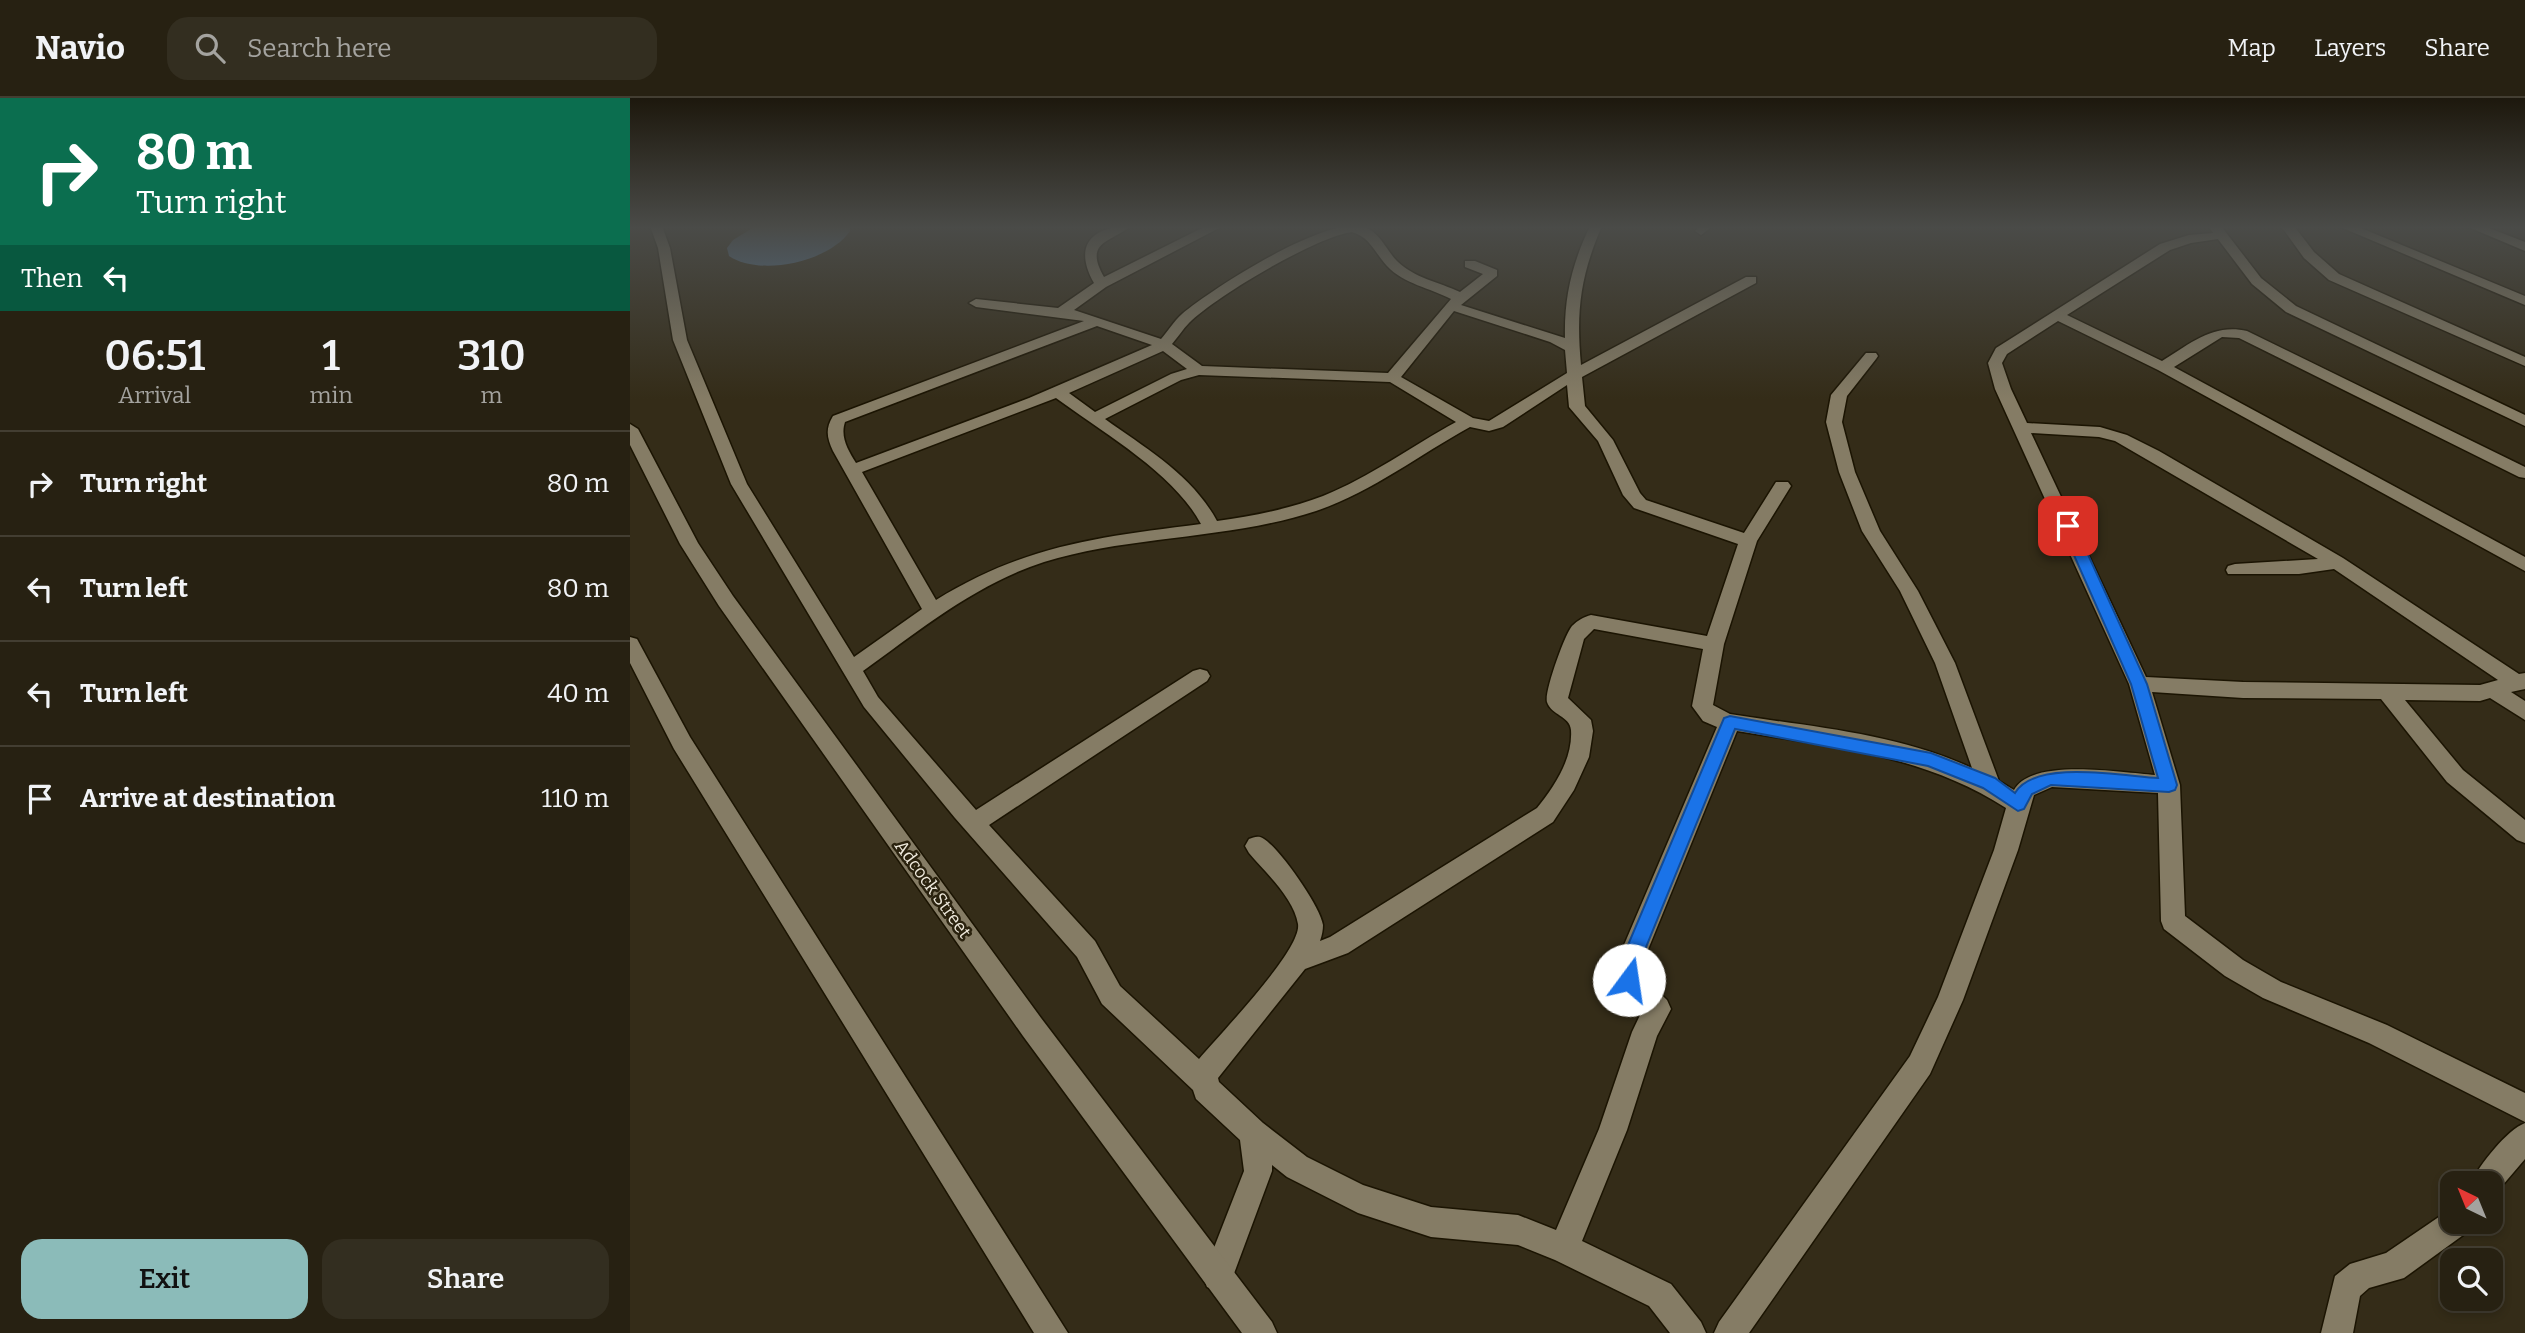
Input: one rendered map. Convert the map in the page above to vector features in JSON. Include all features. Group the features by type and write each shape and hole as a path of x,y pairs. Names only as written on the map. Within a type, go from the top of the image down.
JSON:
{"street":[{"path":"670,284 680,340 739,484 871,702 1086,949 1111,995 1203,1081 1216,1099 1253,1133 1297,1167 1358,1198 1431,1222 1518,1230 1564,1248 1660,1295 1690,1333"},
{"path":"1062,312 1101,284"},
{"path":"852,470 1058,392 1164,345 1187,318 1240,284"},
{"path":"1421,284 1456,302 1572,348"},
{"path":"1393,378 1456,302 1479,284"},
{"path":"1572,284 1572,348 1577,407 1605,440 1632,495 1640,504 1748,541"},
{"path":"1093,419 1176,377 1198,370 1393,378 1468,422 1489,426 1497,424 1575,375 1744,284"},
{"path":"2108,284 2001,351 1996,358 1999,379 2139,684 2169,785 2173,921 2234,968 2272,990 2378,1034 2525,1108"},
{"path":"2256,284 2266,294 2291,309 2525,421"},
{"path":"2349,284 2525,362"},
{"path":"2483,284 2525,301"},
{"path":"976,303 1062,312 1097,321 1164,345 1198,370"},
{"path":"2058,316 2163,367 2525,565"},
{"path":"933,612 852,470 835,437 834,425 839,419 1097,321"},
{"path":"2163,367 2212,337 2225,331 2236,332 2525,473"},
{"path":"1871,356 1839,395 1834,422 1847,472 1871,531 1909,591 1945,663 1989,783"},
{"path":"1058,392 1185,487 1198,502 1210,526"},
{"path":"851,669 933,612 991,578 1035,559 1074,548 1310,507 1342,493 1468,422"},
{"path":"2023,428 2088,430 2121,438 2337,562 2522,682"},
{"name":"Adcock Street","path":"630,429 689,544 726,601 1032,1027 1261,1333"},
{"path":"1782,486 1748,541 1714,644 1702,706 1712,718 1931,760 1989,783 2018,804"},
{"path":"2235,570 2299,568 2337,562"},
{"path":"1296,961 1339,945 1367,928 1545,815 1557,801 1569,778 1580,739 1580,720 1557,701 1571,647 1576,633 1584,624 1591,622 1714,644"},
{"path":"630,644 682,743 1052,1333"},
{"path":"974,823 1200,676"},
{"path":"2139,684 2243,690 2480,693 2522,682"},
{"path":"2494,690 2525,712"},
{"path":"2388,693 2455,776 2525,832"},
{"path":"1564,1248 1613,1130 1646,1032 1658,1009 1629,980 1634,952 1730,722"},
{"path":"1730,1333 1920,1065 1950,1000 2006,850 2018,804 2026,789 2050,778 2169,785"},
{"path":"1203,1081 1204,1074 1219,1054 1296,961 1311,937 1311,926 1294,895 1257,846"},
{"path":"1218,1276 1258,1171 1253,1133"},
{"path":"2496,1171 2525,1137"},
{"path":"2337,1333 2346,1287 2361,1275 2393,1267 2440,1233"}],"route":[{"path":"1629,980 1634,952 1730,722 1931,760 1989,783 2018,804 2026,789 2050,778 2169,785 2139,684 2068,526"}]}
